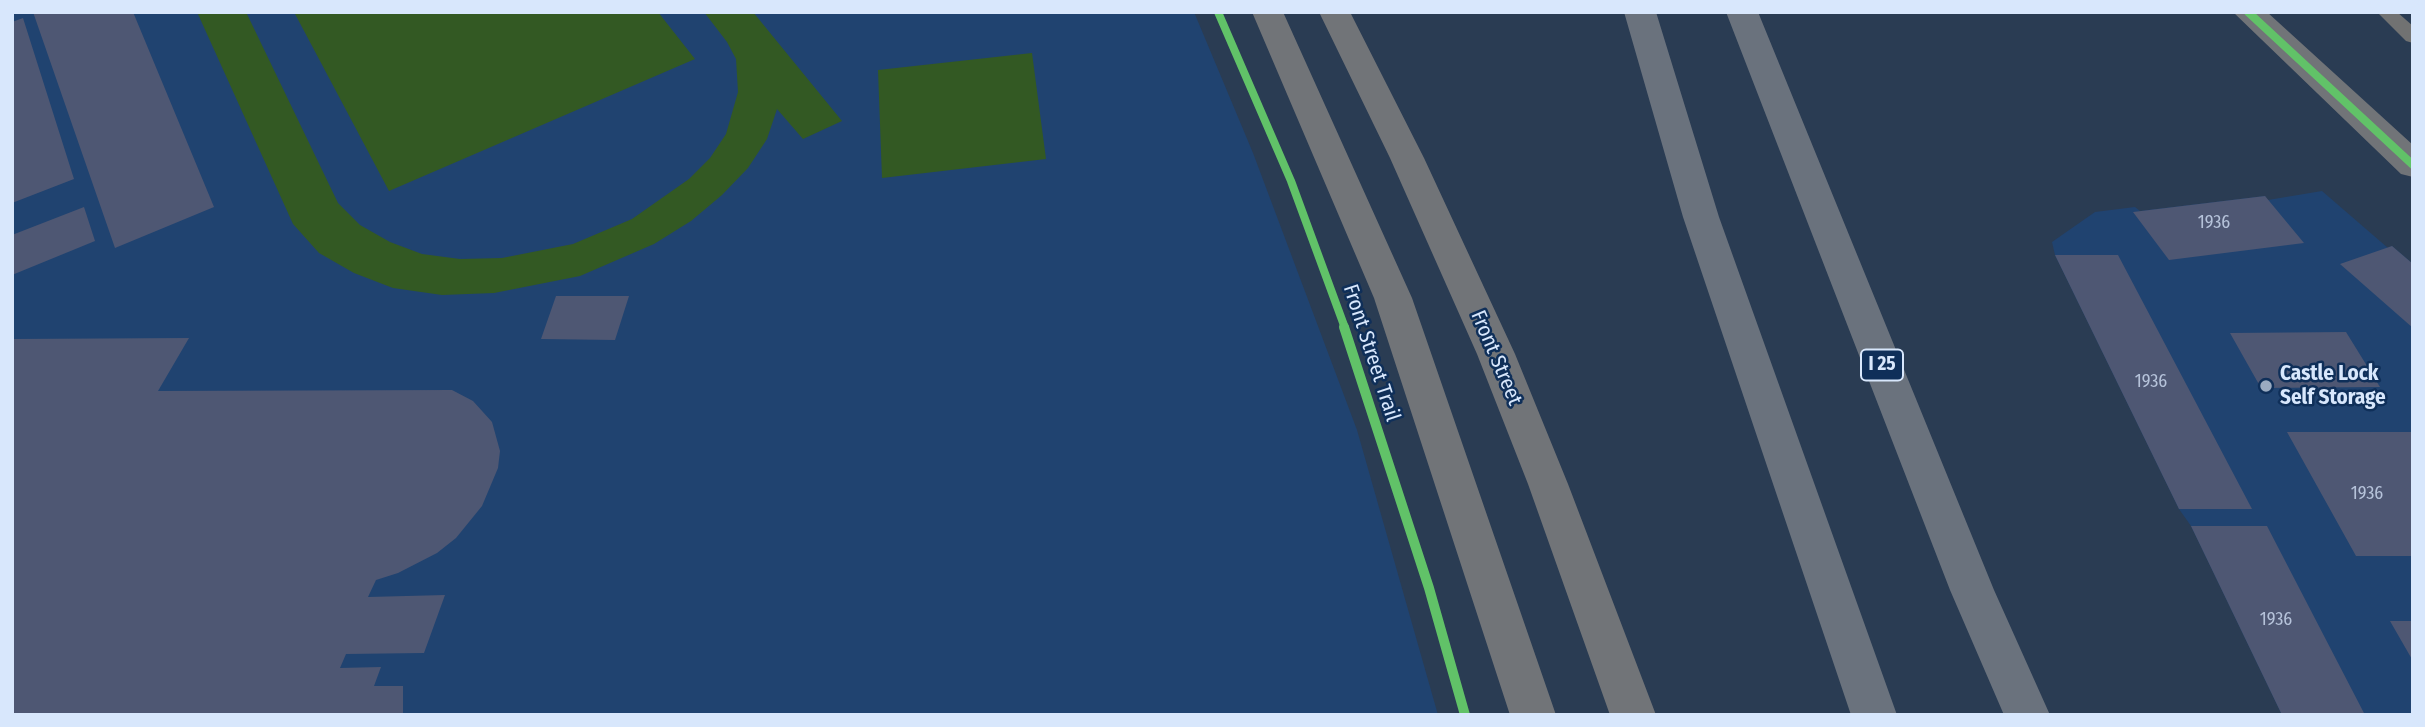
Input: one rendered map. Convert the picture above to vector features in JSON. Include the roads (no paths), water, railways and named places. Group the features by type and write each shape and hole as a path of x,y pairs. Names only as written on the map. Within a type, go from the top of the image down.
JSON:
{"highway":[{"path":"1640,12 1701,217 1874,715"},
{"name":"I 25","path":"1742,12 1962,564 2027,715"}],"main road":[{"path":"1266,12 1393,298 1534,715"},
{"name":"Front Street","path":"1334,12 1407,158 1496,354 1548,484 1633,715"},
{"path":"2248,12 2413,165"}],"lane":[{"path":"2386,12 2413,37"}],"place":[{"name":"Castle Lock Self Storage","path":"2266,386"}]}
